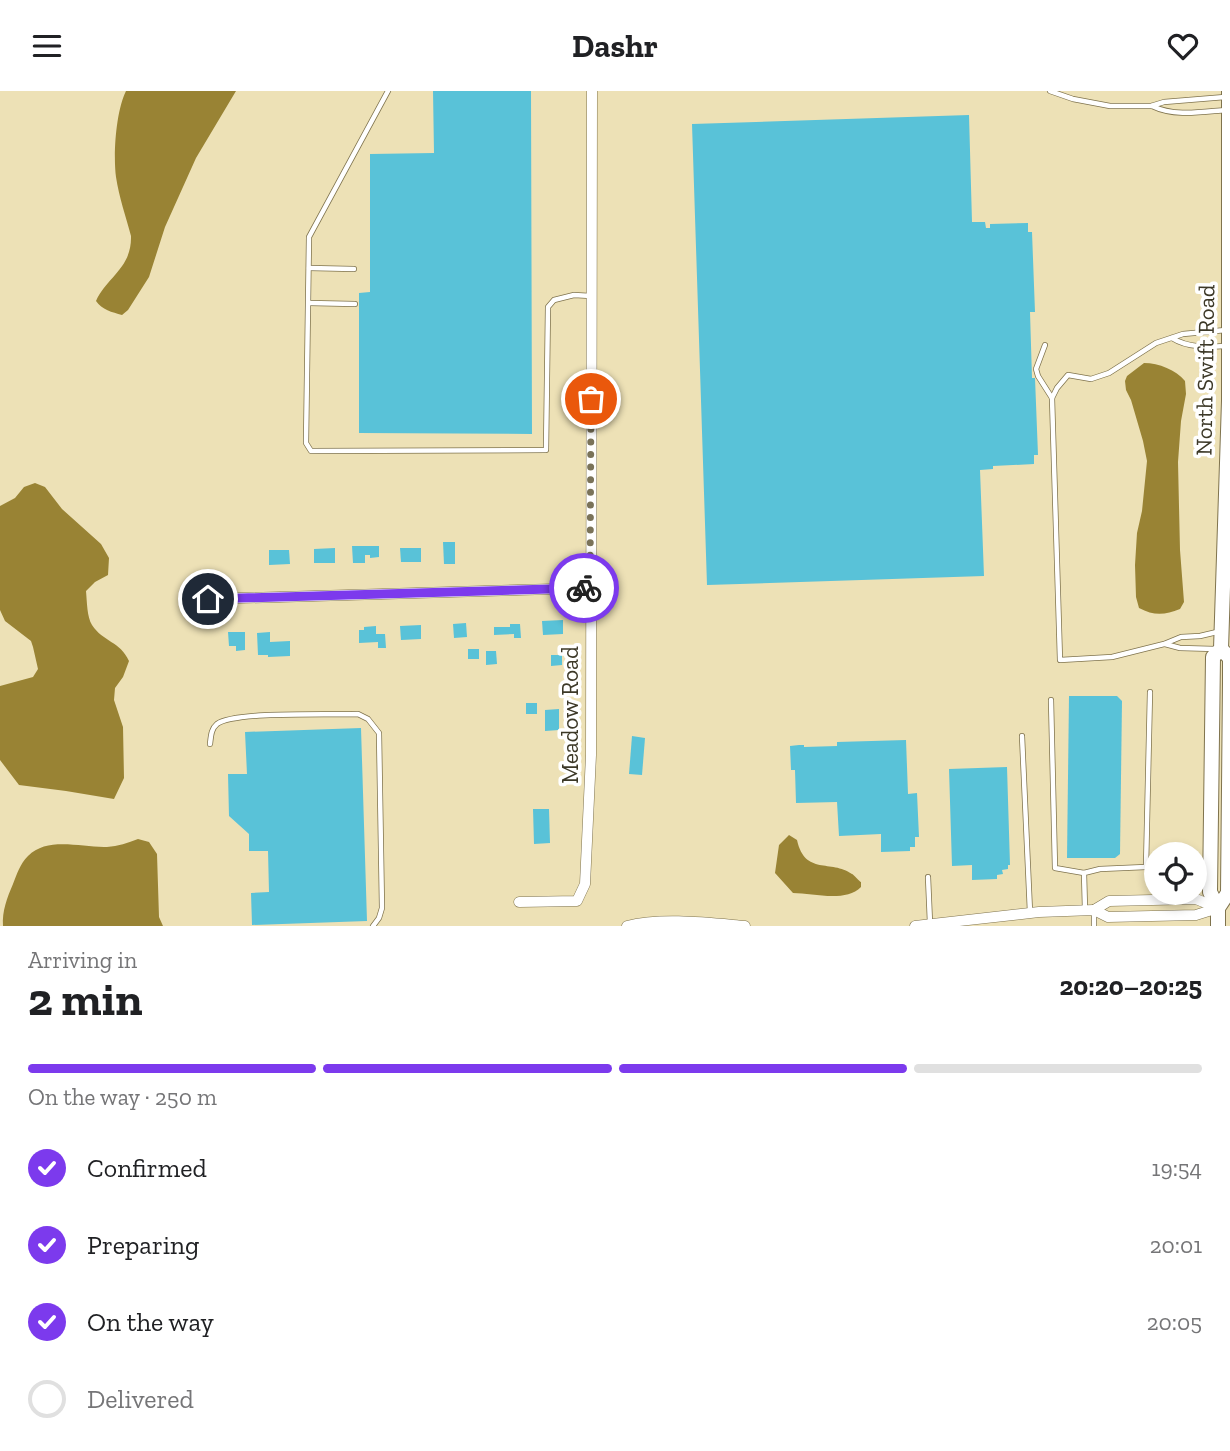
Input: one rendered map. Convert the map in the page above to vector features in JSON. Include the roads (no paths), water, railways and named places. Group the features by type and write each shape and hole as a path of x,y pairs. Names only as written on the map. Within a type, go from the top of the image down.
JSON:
{"street":[{"name":"Meadow Road","path":"519,902 577,901 585,884 591,755 592,91"},
{"name":"North Swift Road","path":"1218,926 1228,893 1230,659 1221,649 1226,595 1229,407 1229,102"},
{"path":"208,599 590,587"},
{"path":"915,926 1000,921 1030,913 1089,910 1109,901 1196,899 1224,908"},
{"path":"1089,910 1108,917 1196,915 1224,908"},
{"path":"627,926 648,922 684,922 745,926"}],"lane":[{"path":"388,91 309,237 306,443 312,451 546,450 548,307 554,300 574,295 591,296"},
{"path":"1050,91 1073,99 1110,106 1151,106 1164,102 1229,102"},
{"path":"1151,106 1161,111 1187,113 1229,102"},
{"path":"309,268 354,269"},
{"path":"309,303 355,304"},
{"path":"1224,623 1200,636 1181,637 1112,657 1060,660 1052,398 1068,375 1091,379 1109,373 1156,342 1183,334 1228,330"},
{"path":"1172,338 1182,344 1202,347 1228,346"},
{"path":"1045,345 1036,369 1052,398"},
{"path":"1164,644 1180,648 1221,649"},
{"path":"1051,700 1055,868 1084,873 1100,869 1146,867 1150,692"},
{"path":"210,744 211,733 217,724 242,716 358,714 368,719 379,733 382,908 373,926"},
{"path":"1022,737 1030,913"},
{"path":"1084,873 1094,926"},
{"path":"928,877 930,924"}]}
